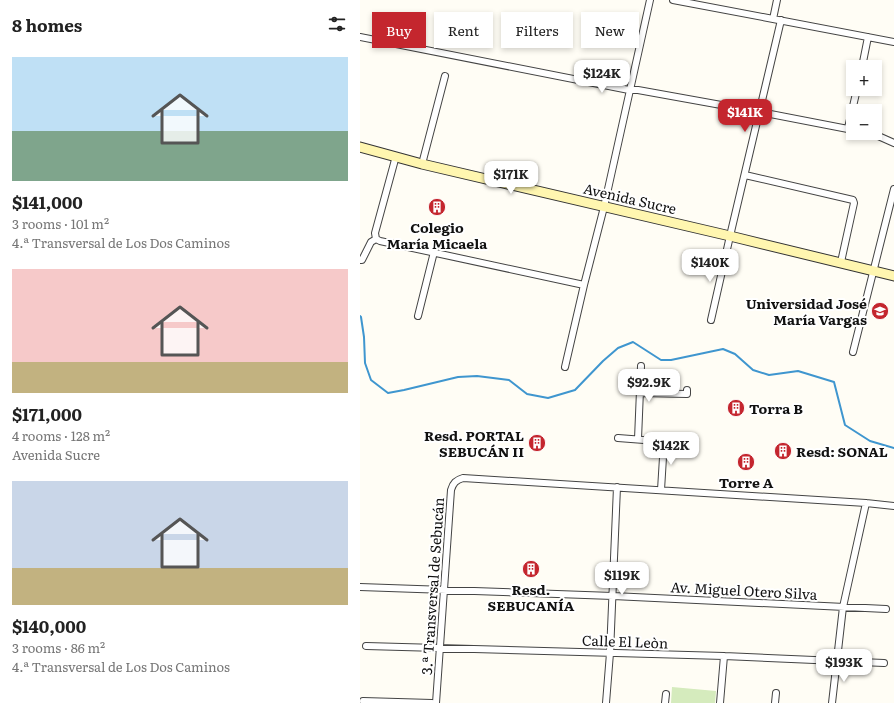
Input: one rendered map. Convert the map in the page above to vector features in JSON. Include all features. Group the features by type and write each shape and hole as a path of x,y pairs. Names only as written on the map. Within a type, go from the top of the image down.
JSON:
{"main road":[{"name":"Avenida Sucre","path":"360,147 422,164 841,262 894,276"}],"street":[{"path":"565,367 604,207 650,0"},
{"path":"673,0 894,42"},
{"path":"773,19 777,0"},
{"path":"711,320 781,20"},
{"path":"360,37 629,90 638,90 846,128"},
{"path":"863,60 868,37"},
{"path":"422,164 445,76"},
{"path":"882,138 894,143"},
{"path":"376,239 375,233 396,156"},
{"path":"745,175 852,200 854,203 841,262"},
{"path":"853,352 894,189"},
{"path":"376,239 584,285"},
{"path":"360,260 362,260 371,242 376,239"},
{"path":"418,316 434,252"},
{"path":"638,439 641,366"},
{"path":"640,392 686,394 687,390"},
{"path":"618,438 683,443"},
{"path":"661,490 664,441"},
{"name":"3.ª Transversal de Sebucán","path":"436,703 450,490 453,484 459,479 463,478 617,487"},
{"path":"606,703 613,596 617,487 894,506"},
{"path":"832,703 843,607 866,503"},
{"name":"Av. Miguel Otero Silva","path":"360,587 613,596 886,609"},
{"name":"Calle El Leòn","path":"366,646 724,656 884,663"},
{"path":"720,703 724,656"},
{"path":"775,703 776,693"},
{"path":"665,703 666,694"},
{"path":"362,701 432,703"}],"green space":[{"path":"672,687 716,691 715,703 671,703"}],"waterway":[{"path":"360,316 364,337 365,363 371,380 388,393 458,377 477,376 509,380 527,394 548,398 575,390 618,348 633,342 661,360 671,360 723,349 735,354 753,370 769,375 798,371 834,382 845,425 870,441 894,448"}],"place":[{"name":"Colegio María Micaela","path":"437,207"},
{"name":"Universidad José María Vargas","path":"880,311"},
{"name":"Torra B","path":"736,408"},
{"name":"Resd. PORTAL SEBUCÁN II","path":"537,443"},
{"name":"Resd: SONAL","path":"783,451"},
{"name":"Torre A","path":"746,462"},
{"name":"Resd. SEBUCANÍA","path":"531,569"}]}
